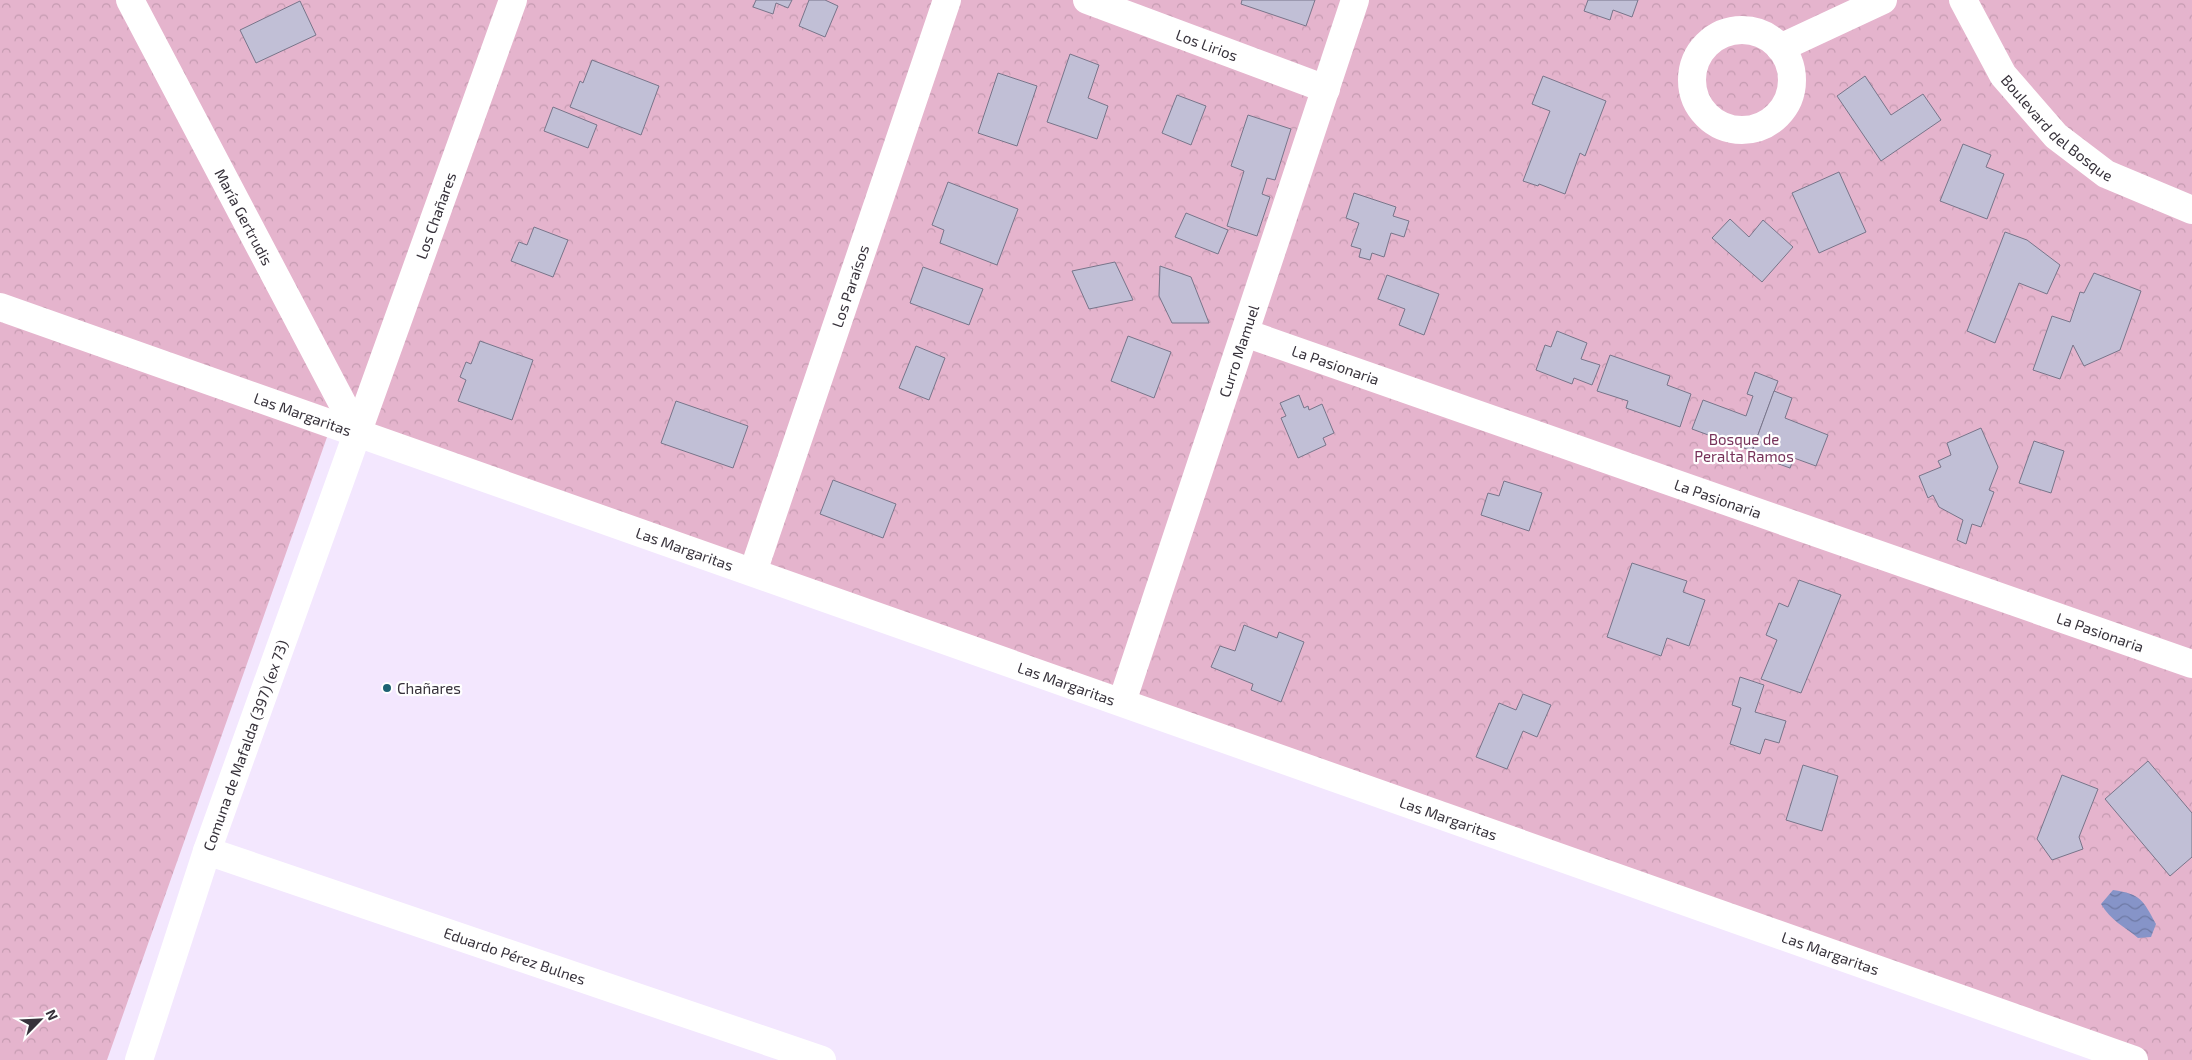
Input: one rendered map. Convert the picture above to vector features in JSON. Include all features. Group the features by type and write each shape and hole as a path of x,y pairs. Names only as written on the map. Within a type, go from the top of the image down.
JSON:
{"street":[{"name":"María Gertrudis","path":"130,0 358,433"},
{"name":"Los Chañares","path":"358,433 513,0"},
{"name":"Los Paraísos","path":"753,572 947,0"},
{"name":"Los Lirios","path":"1087,0 1326,89"},
{"name":"Curro Mamuel","path":"1122,702 1356,0"},
{"path":"1780,48 1883,0"},
{"name":"Boulevard del Bosque","path":"1963,0 2003,75 2056,136 2106,174 2192,210"},
{"name":"Las Margaritas","path":"0,307 1122,702 2097,1054 2134,1060"},
{"name":"La Pasionaria","path":"1245,333 2192,664"},
{"name":"Comuna de Mafalda (397) (ex 73)","path":"139,1060 207,851 358,433"},
{"name":"Eduardo Pérez Bulnes","path":"207,851 822,1060"}],"green space":[{"name":"Bosque de Peralta Ramos","path":"0,0 2192,0 2192,1060 2134,1060 332,423 107,1060 0,1060"}],"water":[{"path":"2113,890 2135,896 2144,904 2156,924 2151,937 2138,938 2113,919 2105,910 2101,904"}],"building":[{"path":"756,0 792,0 788,8 776,3 773,14 753,7"},
{"path":"809,0 825,0 838,6 825,37 799,26"},
{"path":"1242,0 1315,0 1306,26 1241,4"},
{"path":"1588,0 1638,0 1632,17 1613,10 1610,20 1584,11"},
{"path":"300,1 316,35 256,63 240,30"},
{"path":"1070,54 1099,65 1088,98 1108,106 1097,139 1047,122"},
{"path":"592,60 659,86 641,135 570,107 580,81 583,83"},
{"path":"998,73 1037,86 1017,146 978,133"},
{"path":"1543,76 1606,101 1585,156 1580,153 1565,194 1539,184 1538,186 1523,181 1550,111 1532,104"},
{"path":"1865,76 1891,115 1923,94 1941,120 1881,161 1837,96"},
{"path":"1177,95 1206,106 1191,145 1162,133"},
{"path":"553,107 597,125 588,148 544,131"},
{"path":"1248,115 1291,129 1275,180 1267,178 1262,194 1270,197 1257,236 1227,226 1244,171 1231,166"},
{"path":"1963,144 1991,155 1986,167 2004,174 1987,219 1940,201"},
{"path":"1839,172 1866,232 1819,253 1792,193"},
{"path":"948,182 1018,209 997,265 940,243 944,230 932,225"},
{"path":"1354,193 1396,207 1393,216 1409,221 1404,237 1391,233 1384,257 1372,253 1370,260 1359,257 1361,249 1351,246 1359,223 1346,218"},
{"path":"1186,213 1228,230 1218,254 1175,237"},
{"path":"1730,219 1749,237 1763,220 1793,247 1762,282 1712,238"},
{"path":"534,227 568,240 553,277 511,261 519,242 527,245"},
{"path":"2005,232 2027,240 2060,265 2047,294 2019,283 1995,343 1967,331"},
{"path":"1115,262 1133,300 1089,309 1072,271"},
{"path":"1160,266 1191,277 1209,323 1172,323 1159,296"},
{"path":"923,267 983,289 969,325 910,303"},
{"path":"2094,273 2141,291 2120,350 2084,366 2073,345 2060,379 2033,370 2052,316 2070,322 2080,292 2084,293"},
{"path":"1387,275 1439,294 1424,335 1399,325 1405,309 1378,299"},
{"path":"1557,331 1587,343 1581,359 1600,365 1592,385 1574,378 1572,384 1536,370 1545,345 1551,347"},
{"path":"1128,336 1171,352 1154,398 1111,381"},
{"path":"480,341 533,360 512,420 458,401 466,380 460,377 466,362 471,364"},
{"path":"916,346 945,358 929,400 899,388"},
{"path":"1610,355 1670,376 1667,385 1691,394 1680,427 1626,408 1628,401 1597,391"},
{"path":"1755,372 1778,381 1752,451 1692,429 1703,400 1746,416 1753,396 1747,394"},
{"path":"1774,391 1792,398 1785,418 1828,435 1816,466 1794,458 1790,468 1751,454"},
{"path":"1299,395 1304,408 1308,406 1309,410 1322,404 1334,433 1323,438 1326,445 1298,458 1281,418 1286,416 1280,403"},
{"path":"676,401 748,426 733,468 661,443"},
{"path":"1981,428 1998,467 1989,490 1994,492 1981,527 1972,524 1966,544 1957,540 1963,520 1939,507 1933,495 1928,498 1919,476 1941,467 1938,461 1951,455 1947,443"},
{"path":"2034,441 2064,451 2051,493 2019,483"},
{"path":"833,480 896,504 883,538 820,514"},
{"path":"1504,481 1542,493 1529,531 1481,515 1488,493 1499,496"},
{"path":"1632,563 1687,581 1683,592 1705,600 1689,646 1667,638 1661,656 1607,637"},
{"path":"1799,580 1841,595 1801,693 1761,679 1777,640 1766,635 1779,603 1788,607"},
{"path":"1244,625 1277,638 1279,632 1304,642 1281,702 1251,690 1253,684 1211,667 1220,646 1235,651"},
{"path":"1740,677 1764,685 1755,712 1786,721 1779,743 1765,739 1760,754 1730,744 1741,708 1732,705"},
{"path":"1523,694 1551,705 1537,737 1523,731 1507,769 1476,757 1499,703 1516,710"},
{"path":"2148,761 2192,813 2192,857 2170,876 2105,799"},
{"path":"1803,765 1838,776 1822,831 1786,820"},
{"path":"2062,775 2098,789 2079,837 2083,849 2052,860 2037,839"}],"place":[{"name":"Chañares","path":"387,688"}]}
